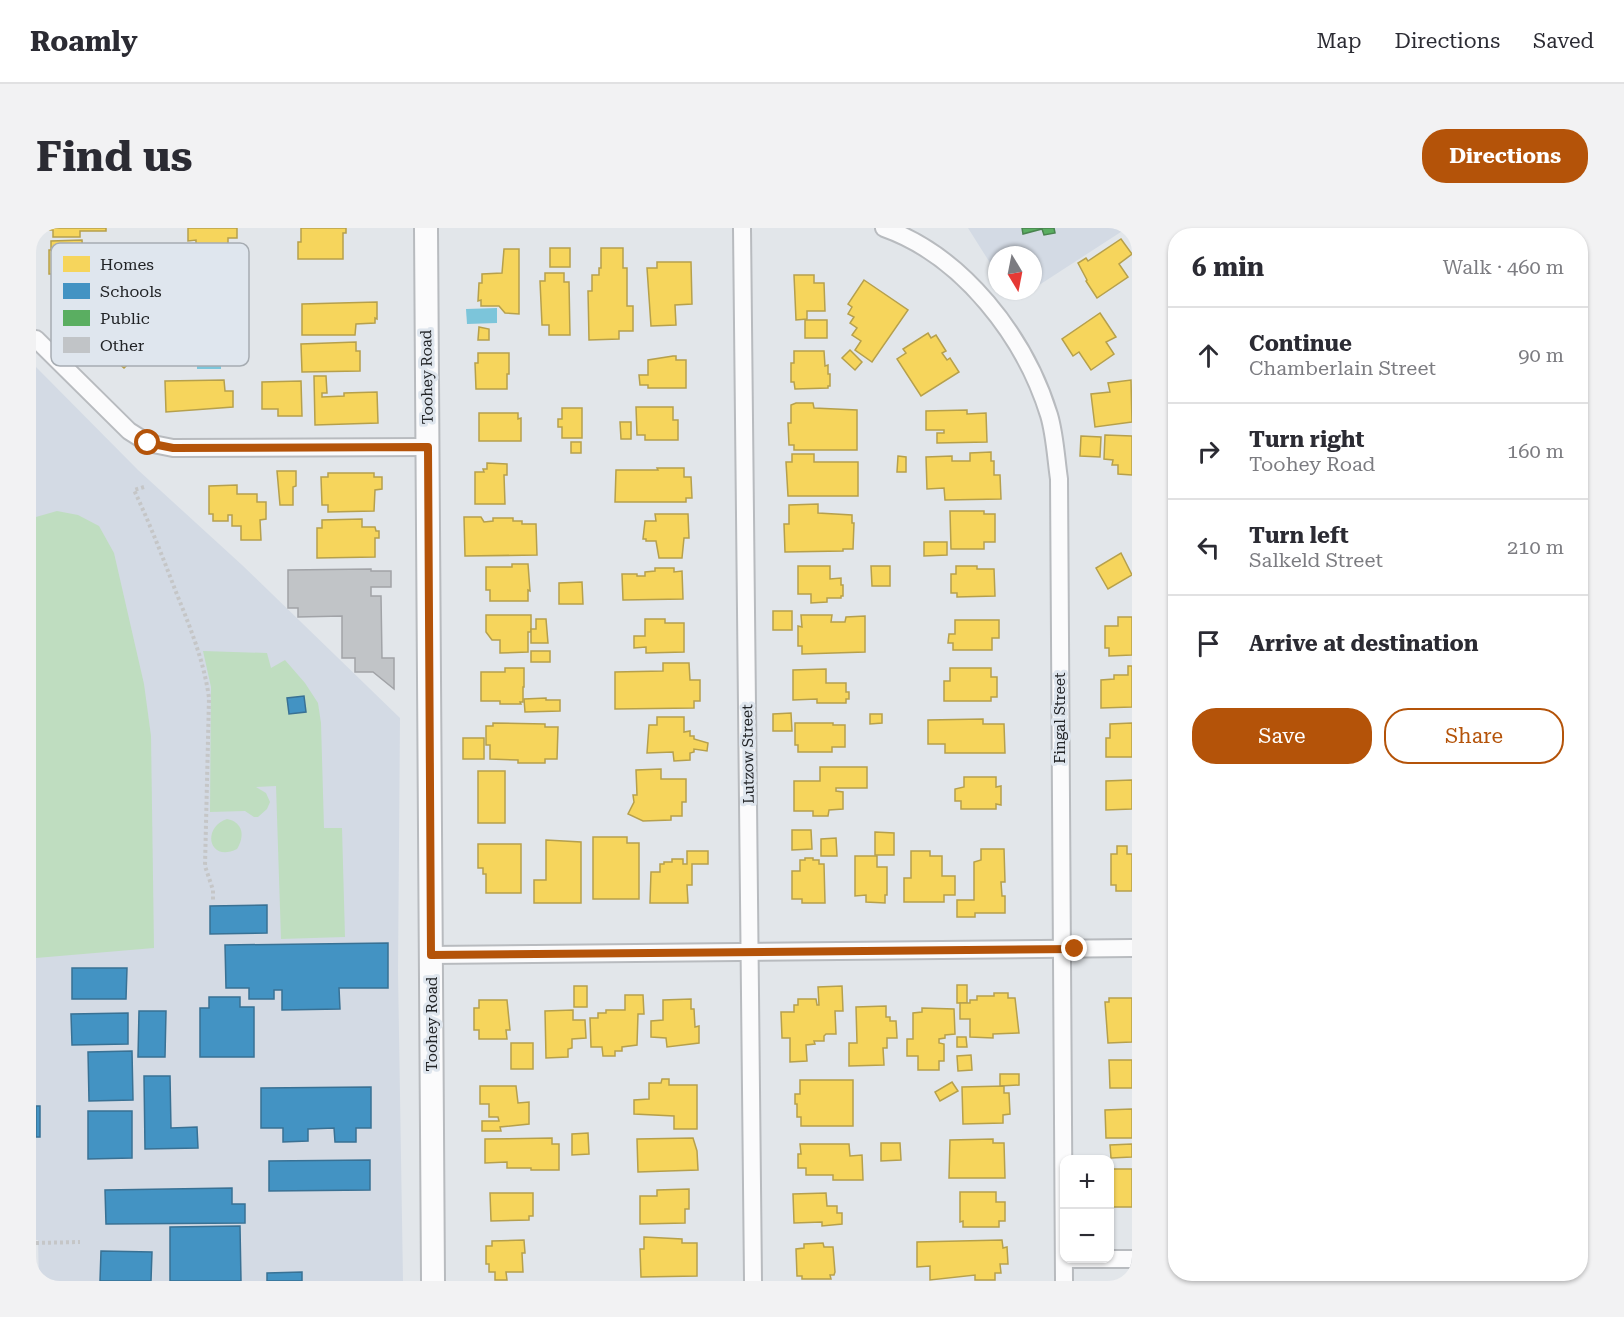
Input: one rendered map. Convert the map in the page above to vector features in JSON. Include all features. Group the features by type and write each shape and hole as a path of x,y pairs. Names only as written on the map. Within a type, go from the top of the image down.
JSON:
{"main road":[{"name":"Toohey Road","path":"426,228 432,1281"}],"street":[{"name":"Lutzow Street","path":"742,228 753,1281"},
{"name":"Fingal Street","path":"884,228 904,235 948,264 993,309 1027,359 1049,417 1059,479 1064,1209"},
{"path":"36,339 51,354"},
{"path":"63,366 129,431 148,443 173,448 428,447"},
{"path":"431,955 1132,948"},
{"path":"1114,1258 1132,1258"},
{"name":"Fingal Street","path":"1064,1263 1064,1281"}],"path":[{"path":"144,487 134,490 153,530 199,651 206,678 209,698 205,866 213,891 213,900"},
{"path":"36,1243 80,1242"}],"shaded area":[{"path":"968,228 1127,228 1042,283 1042,246 988,246 988,260"},
{"path":"36,367 138,470 242,565 400,718 398,972 403,1281 39,1281 38,1240 36,1240"}],"green space":[{"path":"57,511 78,515 99,526 114,553 144,684 151,736 154,948 36,958 36,517"},
{"path":"203,651 267,653 271,668 285,660 305,683 318,703 321,723 324,828 342,828 345,937 281,939 276,786 256,787 266,793 270,802 267,809 258,817 245,811 210,812 211,687"},
{"path":"227,819 239,826 242,835 237,849 227,852 215,848 211,836 219,823"}],"water":[{"path":"497,308 497,323 467,324 466,309"},
{"path":"197,366 221,366 221,369 197,369"}],"building: Homes":[{"path":"49,228 106,228 106,231 80,231 80,237 53,237 53,230"},
{"path":"188,228 237,228 237,238 228,238 228,243 188,241"},
{"path":"301,228 346,228 346,233 343,233 343,259 298,259"},
{"path":"1121,239 1132,254 1119,264 1128,277 1097,298 1078,263 1086,258 1088,261"},
{"path":"82,240 82,243 51,243 51,241"},
{"path":"550,248 570,248 570,267 550,267"},
{"path":"601,248 623,248 623,268 627,268 627,306 633,306 633,331 619,331 619,339 589,340 588,291 592,291 592,275 599,275"},
{"path":"504,249 519,249 519,314 505,313 499,306 481,306 481,300 478,301 482,274 502,273"},
{"path":"49,250 51,250 51,274 49,274"},
{"path":"657,262 691,262 692,304 675,305 676,325 651,326 647,268 657,268"},
{"path":"545,273 564,273 564,282 569,282 570,335 549,335 549,325 542,325 540,281 545,281"},
{"path":"794,275 814,275 814,283 824,283 825,311 807,311 807,319 796,320"},
{"path":"864,280 908,310 872,362 855,350 861,341 852,335 857,328 850,323 854,317 848,314 852,307 848,304"},
{"path":"377,302 375,323 356,324 355,335 302,335 302,304"},
{"path":"1100,313 1116,337 1106,342 1114,354 1091,370 1079,352 1073,356 1062,339"},
{"path":"805,320 827,320 827,338 805,338"},
{"path":"479,327 489,329 489,340 478,340"},
{"path":"928,333 931,338 936,335 946,351 942,353 947,360 950,358 959,372 921,396 897,359 906,353 903,349"},
{"path":"356,342 356,351 360,351 360,371 302,372 301,344"},
{"path":"850,350 862,362 855,370 842,358"},
{"path":"794,351 824,351 825,366 828,365 828,374 830,374 828,388 795,389 794,382 791,382 791,363 794,363"},
{"path":"478,353 509,353 507,389 476,389 475,363 478,363"},
{"path":"676,356 676,360 686,360 686,388 648,388 648,385 640,385 639,375 648,375 648,360"},
{"path":"314,376 326,376 327,393 322,393 322,397 344,396 344,393 377,392 378,423 315,425"},
{"path":"224,380 225,391 233,391 233,407 166,412 165,381"},
{"path":"1131,380 1132,422 1095,427 1091,394 1110,392 1108,383"},
{"path":"301,381 302,416 278,416 278,409 262,409 262,382"},
{"path":"813,403 814,408 857,410 857,450 794,450 794,445 789,445 788,423 791,423 791,405"},
{"path":"636,407 673,407 673,420 678,420 678,440 645,440 645,435 637,435"},
{"path":"562,408 582,408 582,438 562,438 562,427 558,427 558,419 562,419"},
{"path":"967,410 967,414 986,413 987,442 937,443 937,433 944,433 944,430 926,430 926,411"},
{"path":"479,413 518,413 518,419 521,418 521,441 479,441"},
{"path":"620,422 631,422 631,439 621,439"},
{"path":"1105,435 1132,436 1132,475 1118,474 1118,465 1112,465 1113,460 1104,459"},
{"path":"1081,436 1101,437 1100,457 1080,456"},
{"path":"571,442 581,442 581,453 571,453"},
{"path":"991,452 991,461 994,461 994,475 1000,475 1001,499 945,500 944,488 927,489 926,457 952,456 952,461 970,461 970,453"},
{"path":"792,454 814,454 814,462 858,462 858,496 788,496 786,462 792,462"},
{"path":"898,456 906,457 906,472 897,472"},
{"path":"487,463 507,464 507,475 504,475 505,504 475,504 475,472 484,472 483,469 487,469"},
{"path":"657,468 684,468 684,477 691,477 692,498 686,498 686,502 615,502 616,470 658,470"},
{"path":"277,471 296,471 293,505 280,505"},
{"path":"328,473 374,473 374,477 382,477 382,489 375,490 374,511 328,512 328,505 322,505 321,477 328,477"},
{"path":"237,485 237,494 257,494 257,502 266,502 266,519 260,520 261,540 241,540 241,526 232,526 232,515 228,515 228,521 213,521 213,514 209,514 209,486"},
{"path":"818,504 818,513 852,515 853,549 785,552 784,524 789,524 789,505"},
{"path":"950,511 984,511 984,514 995,514 995,542 984,542 984,549 951,549"},
{"path":"655,514 688,514 689,538 684,538 682,558 659,558 656,541 643,539 645,521 656,521"},
{"path":"464,517 481,517 484,522 493,521 493,518 513,518 513,521 522,521 522,524 536,524 537,555 465,556"},
{"path":"362,519 362,527 375,527 376,531 379,531 379,538 375,538 375,557 317,558 317,528 322,528 322,520"},
{"path":"924,542 947,542 947,555 924,556"},
{"path":"1121,553 1132,575 1108,589 1096,568"},
{"path":"512,564 528,564 530,591 528,590 528,601 490,601 490,590 486,590 486,567 512,567"},
{"path":"798,566 830,566 830,579 841,578 843,596 827,598 827,602 811,603 811,594 798,594"},
{"path":"871,566 890,566 890,586 872,586"},
{"path":"956,566 994,569 995,596 957,597 957,593 951,593 951,574 956,574"},
{"path":"655,568 674,568 674,572 682,571 683,599 623,600 622,574 645,576 645,572 655,571"},
{"path":"582,582 583,604 559,604 559,583"},
{"path":"773,611 792,611 792,630 773,630"},
{"path":"486,615 531,615 528,652 500,653 500,640 492,640 486,632"},
{"path":"801,615 832,615 831,622 845,622 846,617 865,616 865,652 802,654 802,646 798,646 798,626 802,627"},
{"path":"1118,617 1132,617 1132,655 1109,656 1109,648 1105,648 1105,626 1118,626"},
{"path":"536,619 546,619 548,643 531,643 531,629 536,629"},
{"path":"645,619 665,619 665,623 684,623 684,652 646,653 646,647 634,648 634,636 645,636"},
{"path":"955,620 999,620 999,638 992,638 992,650 953,650 953,643 948,643 949,634 955,634"},
{"path":"531,651 550,651 550,662 531,662"},
{"path":"663,663 689,663 690,680 700,680 700,701 694,701 694,708 615,709 615,672 663,671"},
{"path":"1128,666 1132,666 1132,707 1101,708 1101,680 1114,679 1114,675 1128,675"},
{"path":"505,668 524,668 523,702 520,702 521,704 500,704 500,701 481,701 481,672 505,672"},
{"path":"950,668 991,668 991,677 997,677 997,697 991,697 991,701 944,701 944,681 950,681"},
{"path":"826,669 826,683 846,683 849,699 846,699 846,703 817,703 817,699 793,700 793,670"},
{"path":"546,698 546,700 560,700 560,711 525,712 524,699"},
{"path":"791,713 792,731 773,731 773,714"},
{"path":"870,714 882,714 882,723 870,724"},
{"path":"657,717 684,717 684,732 690,731 690,736 694,736 694,739 708,743 707,751 694,749 694,752 690,753 690,760 674,761 673,752 647,753 649,725 657,725"},
{"path":"983,719 983,724 1004,724 1005,753 945,753 945,744 928,744 928,720"},
{"path":"493,723 545,724 545,727 558,727 557,759 545,759 545,763 518,763 518,760 490,759 490,745 486,745 486,726 493,726"},
{"path":"795,723 845,725 845,747 832,747 832,752 798,752 798,745 795,745"},
{"path":"1132,723 1132,757 1106,757 1106,738 1110,738 1110,724"},
{"path":"463,738 484,738 484,759 463,759"},
{"path":"820,767 867,767 867,788 836,788 836,791 843,792 843,809 829,810 828,816 813,816 813,811 794,811 794,781 820,781"},
{"path":"661,769 661,779 686,779 686,802 682,802 682,816 671,816 671,820 643,821 628,814 634,802 633,795 637,795 636,770"},
{"path":"478,771 505,771 505,823 478,823"},
{"path":"964,777 996,777 996,787 1001,786 1001,805 996,804 996,809 961,809 961,801 955,801 955,789 964,787"},
{"path":"1132,780 1132,809 1106,810 1106,781"},
{"path":"792,830 811,830 812,849 792,850"},
{"path":"875,832 894,833 894,855 875,855"},
{"path":"593,837 627,837 627,843 639,843 639,899 593,899"},
{"path":"836,838 837,856 821,856 821,839"},
{"path":"546,840 581,842 581,903 534,903 534,880 546,880"},
{"path":"478,844 521,844 521,893 486,893 486,874 483,874 483,868 478,868"},
{"path":"1117,846 1127,846 1127,854 1132,854 1132,891 1116,891 1116,885 1111,885 1111,854 1117,854"},
{"path":"981,849 1004,849 1005,882 1001,882 1002,896 1005,896 1005,913 975,913 975,917 957,917 957,900 974,900 974,862 981,860"},
{"path":"687,851 708,851 708,864 692,864 692,885 687,885 688,903 650,903 651,872 660,872 660,864 672,862 672,859 683,859 683,864 687,864"},
{"path":"911,851 930,851 930,856 942,856 942,876 955,876 955,895 944,895 944,902 904,902 904,878 911,878"},
{"path":"855,856 877,856 877,867 887,867 885,903 866,902 866,895 855,896"},
{"path":"805,858 813,858 813,860 819,860 819,864 824,864 825,903 802,903 802,899 792,899 792,871 800,871 800,860 805,860"},
{"path":"957,985 967,985 967,1003 957,1003"},
{"path":"574,986 587,986 587,1007 574,1007"},
{"path":"842,986 843,1011 835,1011 836,1034 826,1034 824,1041 814,1041 815,1044 806,1045 807,1061 790,1062 790,1038 782,1038 781,1012 794,1012 794,1005 798,1005 798,999 816,999 819,1005 818,987"},
{"path":"994,993 1008,993 1008,998 1015,998 1019,1033 993,1034 993,1038 970,1037 970,1019 960,1019 960,1003 970,1003 970,1000 977,1000 977,996 994,996"},
{"path":"625,995 643,995 644,1014 638,1014 637,1045 622,1047 622,1051 615,1051 615,1056 603,1056 602,1047 591,1047 590,1018 598,1018 598,1013 606,1013 606,1010 625,1010"},
{"path":"1109,998 1132,998 1132,1042 1108,1043 1105,1002 1109,1002"},
{"path":"691,999 695,1027 699,1026 699,1043 667,1047 666,1038 651,1037 651,1021 663,1020 663,1000"},
{"path":"479,1000 507,1000 510,1030 506,1030 507,1039 479,1039 479,1030 474,1030 474,1008 479,1008"},
{"path":"886,1006 886,1017 890,1017 890,1021 896,1021 897,1038 887,1038 887,1048 883,1048 884,1065 849,1066 849,1043 857,1043 856,1007"},
{"path":"922,1008 954,1009 955,1034 945,1035 945,1038 939,1039 939,1043 944,1044 944,1061 939,1061 939,1070 918,1070 918,1056 907,1056 907,1039 913,1039 913,1013 922,1012"},
{"path":"573,1010 573,1020 585,1020 586,1038 572,1039 572,1048 568,1049 568,1057 546,1058 545,1011"},
{"path":"957,1037 966,1037 967,1047 957,1047"},
{"path":"511,1043 533,1043 533,1069 511,1069"},
{"path":"971,1055 972,1070 958,1071 957,1056"},
{"path":"1109,1060 1132,1060 1132,1088 1110,1088"},
{"path":"1000,1074 1019,1074 1019,1085 1000,1086"},
{"path":"662,1079 669,1079 669,1085 697,1085 697,1129 674,1129 674,1116 634,1114 634,1100 649,1099 649,1083 661,1083"},
{"path":"800,1080 853,1080 853,1126 801,1126 801,1117 797,1117 797,1104 795,1104 795,1094 800,1094"},
{"path":"952,1082 958,1091 940,1101 935,1092"},
{"path":"480,1086 516,1086 518,1103 529,1102 529,1124 500,1127 501,1131 482,1131 482,1121 499,1121 498,1117 489,1117 489,1104 480,1104"},
{"path":"1004,1086 1004,1093 1009,1093 1010,1114 1003,1115 1003,1123 963,1124 962,1087"},
{"path":"1132,1109 1132,1138 1106,1138 1105,1110"},
{"path":"588,1133 589,1154 572,1155 572,1134"},
{"path":"552,1138 552,1144 559,1144 559,1170 507,1168 507,1162 485,1163 485,1139"},
{"path":"693,1138 697,1151 698,1170 638,1172 637,1139"},
{"path":"993,1139 993,1143 1004,1143 1005,1178 949,1178 950,1140"},
{"path":"881,1143 900,1143 901,1160 881,1161"},
{"path":"800,1144 849,1144 850,1156 862,1155 863,1180 833,1180 833,1175 806,1175 806,1168 798,1168 798,1154 801,1154"},
{"path":"1132,1144 1132,1157 1114,1158 1114,1155 1111,1155 1110,1145"},
{"path":"1114,1169 1132,1169 1132,1207 1114,1207"},
{"path":"689,1189 689,1209 685,1209 685,1223 640,1224 640,1196 657,1196 657,1190"},
{"path":"960,1192 996,1192 996,1202 1005,1202 1005,1221 999,1221 999,1227 963,1227 963,1221 960,1222"},
{"path":"490,1193 533,1193 533,1216 529,1216 529,1220 491,1221"},
{"path":"826,1193 827,1206 837,1206 837,1213 842,1213 842,1224 822,1226 822,1222 794,1223 793,1194"},
{"path":"644,1237 682,1239 682,1243 697,1243 697,1276 641,1277 640,1249 644,1249"},
{"path":"524,1240 523,1272 506,1272 507,1280 495,1280 495,1272 489,1272 489,1264 486,1264 486,1246 492,1246 492,1241"},
{"path":"1002,1240 1003,1248 1007,1247 1008,1264 1000,1264 1001,1273 995,1273 995,1280 975,1280 975,1275 930,1280 930,1266 917,1267 917,1242"},
{"path":"823,1243 824,1247 833,1247 835,1272 834,1275 830,1275 831,1279 802,1279 802,1276 797,1276 796,1249 804,1248 804,1244"}],"building: Schools":[{"path":"304,696 306,712 289,714 287,698"},
{"path":"267,905 267,933 210,934 210,906"},
{"path":"388,943 388,988 339,988 340,1009 282,1010 282,990 274,990 274,999 249,999 249,988 226,988 225,945"},
{"path":"72,968 127,968 126,999 72,999"},
{"path":"209,997 240,997 240,1007 254,1007 254,1057 200,1057 200,1008 209,1008"},
{"path":"139,1011 166,1011 165,1057 138,1057"},
{"path":"128,1013 128,1044 72,1045 71,1014"},
{"path":"132,1051 133,1100 89,1101 88,1052"},
{"path":"144,1076 170,1076 171,1128 197,1127 198,1148 145,1149"},
{"path":"371,1087 371,1128 356,1128 356,1142 335,1142 334,1128 308,1129 308,1141 283,1142 283,1128 261,1128 261,1088"},
{"path":"36,1106 40,1106 40,1137 36,1137"},
{"path":"88,1111 132,1111 132,1158 88,1159"},
{"path":"370,1160 370,1190 269,1191 269,1161"},
{"path":"232,1188 232,1204 245,1204 245,1223 106,1224 105,1190"},
{"path":"240,1226 241,1281 170,1281 170,1227"},
{"path":"101,1251 152,1252 151,1281 100,1281"},
{"path":"302,1272 302,1281 267,1281 267,1273"}],"building: Public":[{"path":"1022,228 1054,228 1055,233 1044,235 1042,229 1023,234"}],"building: Other":[{"path":"371,569 371,571 391,571 391,587 371,587 371,596 381,596 382,658 394,658 394,689 373,672 355,672 355,658 342,658 342,616 298,617 298,608 288,608 288,570"}],"route":[{"path":"148,443 173,448 428,447 431,955 1075,949"}]}
